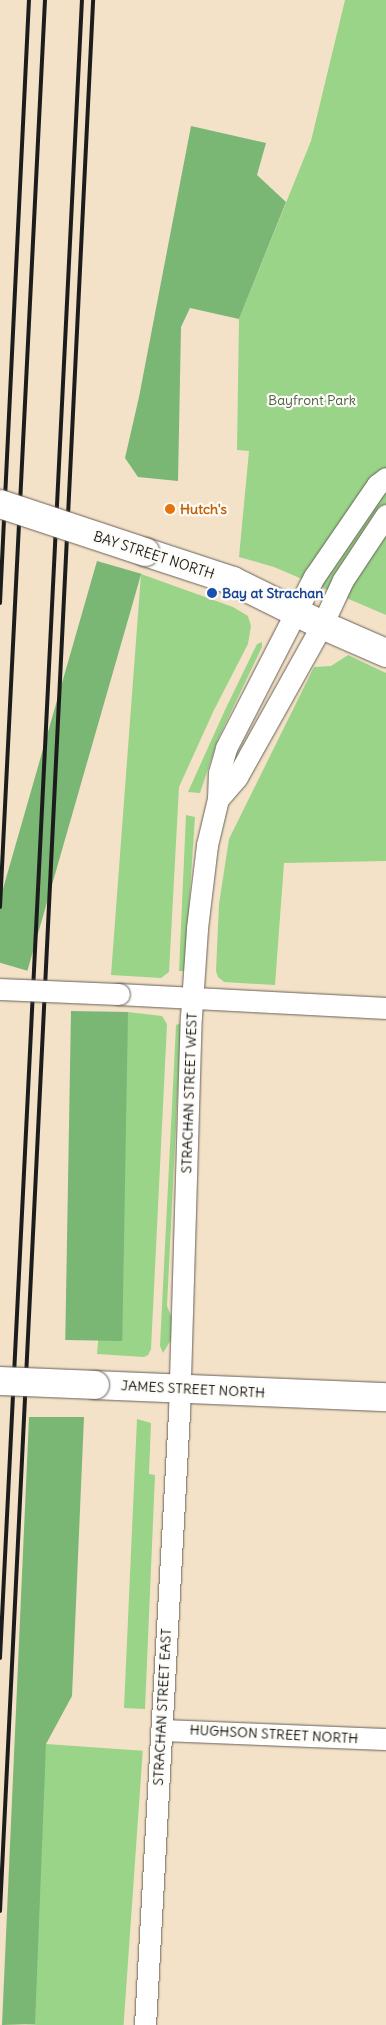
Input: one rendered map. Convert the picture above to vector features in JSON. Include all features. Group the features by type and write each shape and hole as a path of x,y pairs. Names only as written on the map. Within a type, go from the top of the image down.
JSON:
{"street":[{"name":"STRACHAN STREET WEST","path":"180,1388 197,928 207,845 218,799 219,773 226,748 314,577 378,485 386,478"},
{"name":"BAY STREET NORTH","path":"0,504 233,581 322,625 386,653"},
{"name":"STRACHAN STREET WEST","path":"218,799 236,777 322,625 343,580 386,514"},
{"path":"0,989 386,1008"},
{"name":"JAMES STREET NORTH","path":"0,1381 386,1397"},
{"name":"STRACHAN STREET EAST","path":"145,2025 180,1388"},
{"name":"HUGHSON STREET NORTH","path":"161,1730 386,1740"}],"green space":[{"name":"Bayfront Park","path":"345,0 386,0 386,615 274,567 239,557 249,451 237,450 239,319 311,141"},
{"path":"191,126 266,143 257,175 286,202 239,319 190,308 181,327 178,481 138,477 125,458 139,397"},
{"path":"97,561 141,574 27,971 0,963 0,899"},
{"path":"141,574 233,607 248,616 251,626 248,644 214,710 179,787 169,972 161,978 111,975"},
{"path":"262,642 262,647 218,739 200,793 188,792 257,644"},
{"path":"348,655 386,673 386,861 284,863 275,985 224,982 218,977 216,971 219,904 229,839 314,667 331,666"},
{"path":"186,815 195,817 185,965 184,971 179,971"},
{"path":"71,1011 128,1012 122,1341 65,1340"},
{"path":"128,1012 162,1016 167,1024 151,1349 148,1355 144,1357 97,1354"},
{"path":"181,1023 167,1306 172,1318 171,1340 163,1353 160,1346 176,1025"},
{"path":"29,1417 84,1417 72,1696 46,1744 35,2024 2,2025"},
{"path":"137,1419 151,1423 149,1474 155,1475 145,1709 124,1708"},
{"path":"46,1744 143,1751 124,2025 26,2024"}],"railway":[{"path":"0,603 29,0"},
{"path":"0,907 45,0"},
{"path":"0,1658 82,0"},
{"path":"0,1911 93,0"}],"place":[{"name":"Hutch's","path":"170,509"},
{"name":"Bay at Strachan","path":"212,593"}]}
